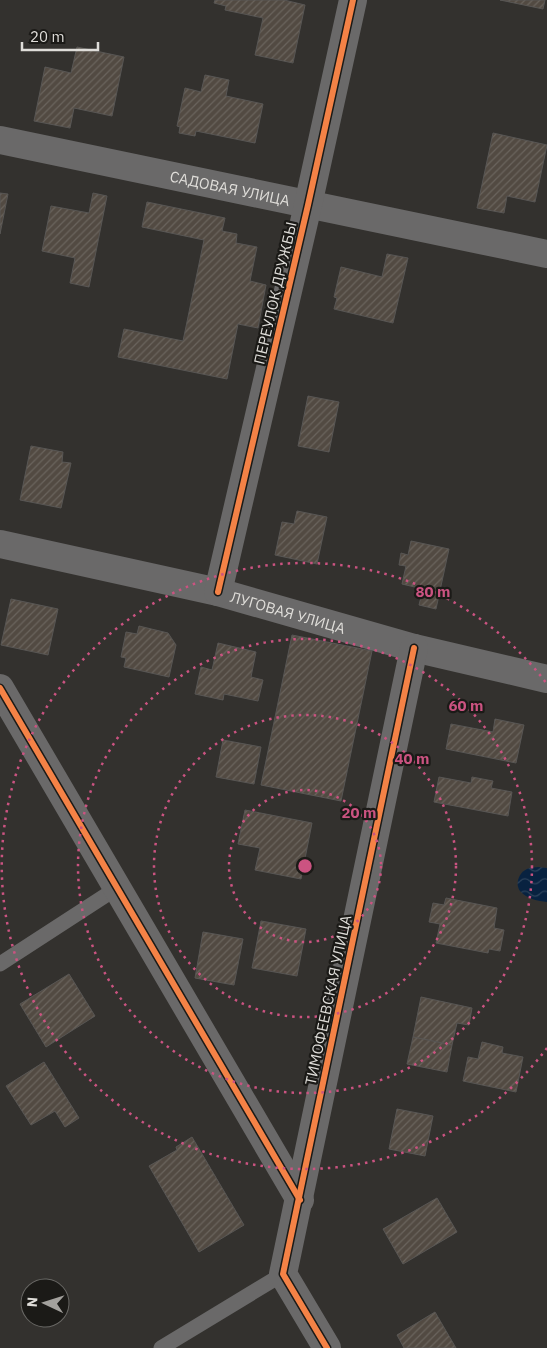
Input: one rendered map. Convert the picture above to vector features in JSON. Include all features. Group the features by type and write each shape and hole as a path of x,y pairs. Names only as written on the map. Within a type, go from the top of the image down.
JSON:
{"street":[{"name":"ПЕРЕУЛОК ДРУЖБЫ","path":"218,592 308,205 353,0"},
{"name":"САДОВАЯ УЛИЦА","path":"0,140 547,254"},
{"name":"ЛУГОВАЯ УЛИЦА","path":"0,544 218,592 414,648 547,679"},
{"name":"ТИМОФЕЕВСКАЯ УЛИЦА","path":"283,1274 414,648"},
{"path":"0,688 300,1200"},
{"path":"283,1274 326,1348"}],"lane":[{"path":"0,964 117,888"},
{"path":"162,1348 283,1274"}],"water":[{"path":"538,867 547,868 547,902 529,898 518,888 519,877 523,871"}],"building":[{"path":"215,0 284,0 305,5 293,63 255,55 263,18 225,10 226,6 214,3"},
{"path":"500,0 545,0 543,9"},
{"path":"77,47 124,57 112,116 74,108 70,128 34,121 45,67 71,73"},
{"path":"205,75 229,80 226,96 263,104 255,143 196,131 195,136 179,133 180,127 177,126 185,88 201,92"},
{"path":"493,133 547,145 535,202 507,196 504,213 477,208"},
{"path":"0,193 8,194 0,234"},
{"path":"93,193 107,196 89,287 70,283 75,258 42,251 51,206 89,213"},
{"path":"147,202 225,218 222,231 237,234 236,243 257,247 250,281 266,285 258,328 238,324 227,379 118,357 124,329 183,341 204,240 142,227"},
{"path":"387,254 408,258 393,323 334,309 337,298 334,297 341,267 382,277"},
{"path":"308,396 339,402 329,452 298,446"},
{"path":"31,446 63,452 62,462 71,463 61,508 20,500"},
{"path":"297,511 327,517 317,564 275,555 282,522 294,524"},
{"path":"411,541 449,549 436,609 419,605 423,589 402,584 406,566 399,565 401,553 408,555"},
{"path":"11,599 58,609 48,655 1,645"},
{"path":"139,626 168,633 176,645 169,677 124,667 126,658 121,657 126,632 137,634"},
{"path":"292,635 372,651 341,801 261,785"},
{"path":"218,643 256,652 251,677 263,680 258,701 224,694 223,700 195,694 201,667 212,670"},
{"path":"495,719 524,725 516,763 446,749 451,724 493,732"},
{"path":"223,740 261,747 254,784 216,777"},
{"path":"439,777 471,783 472,777 493,781 491,788 512,792 508,816 434,802"},
{"path":"245,810 312,823 301,879 255,870 260,848 238,844"},
{"path":"446,898 497,908 494,928 504,930 500,951 489,949 488,953 436,943 440,924 429,922 433,903 444,905"},
{"path":"261,921 306,929 297,976 252,968"},
{"path":"203,932 243,939 234,985 195,978"},
{"path":"69,974 95,1016 46,1047 20,1004"},
{"path":"421,997 472,1008 469,1025 457,1023 452,1045 413,1037"},
{"path":"413,1037 452,1045 447,1072 407,1064"},
{"path":"482,1042 503,1047 502,1053 523,1057 516,1092 463,1081 468,1057 478,1059"},
{"path":"44,1062 79,1118 65,1127 55,1111 31,1125 6,1086"},
{"path":"397,1109 433,1116 425,1156 389,1149"},
{"path":"192,1137 244,1225 199,1252 149,1166 177,1150 176,1147"},
{"path":"437,1198 457,1232 403,1264 383,1229"},
{"path":"435,1312 456,1348 404,1348 397,1335"}],"cycle path":[{"path":"218,592 308,205 353,0"},
{"path":"327,1348 283,1274 414,648"},
{"path":"0,688 300,1200"}]}
